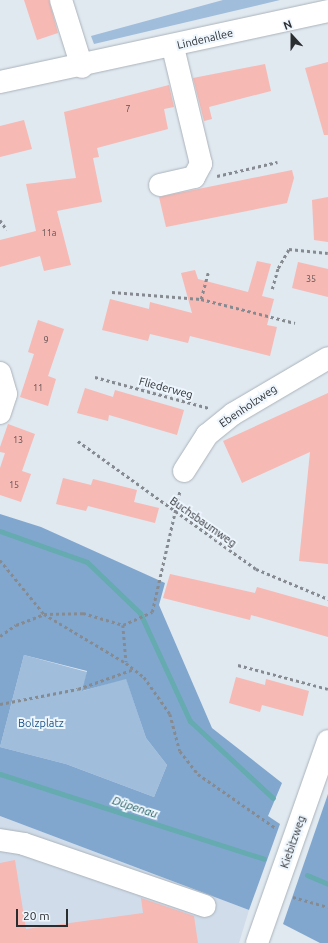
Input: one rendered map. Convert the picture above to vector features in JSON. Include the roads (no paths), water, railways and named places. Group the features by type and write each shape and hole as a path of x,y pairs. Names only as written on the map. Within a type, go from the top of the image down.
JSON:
{"street":[{"path":"61,0 82,67"},
{"name":"Lindenallee","path":"0,82 82,67 328,11"},
{"path":"160,185 194,178 201,164 173,47"},
{"name":"Ebenholzweg","path":"184,472 207,435 233,414 328,358"},
{"path":"0,372 6,394 0,413"},
{"name":"Kiebitzweg","path":"257,943 328,741"},
{"path":"0,840 24,844 205,906"}],"waterway":[{"path":"0,531 87,562 140,613 190,721 273,798"},
{"name":"Düpenau","path":"0,774 264,859"},
{"name":"Düpenau","path":"307,875 328,884"}],"park label":[{"name":"Bolzplatz","path":"41,723"}]}
